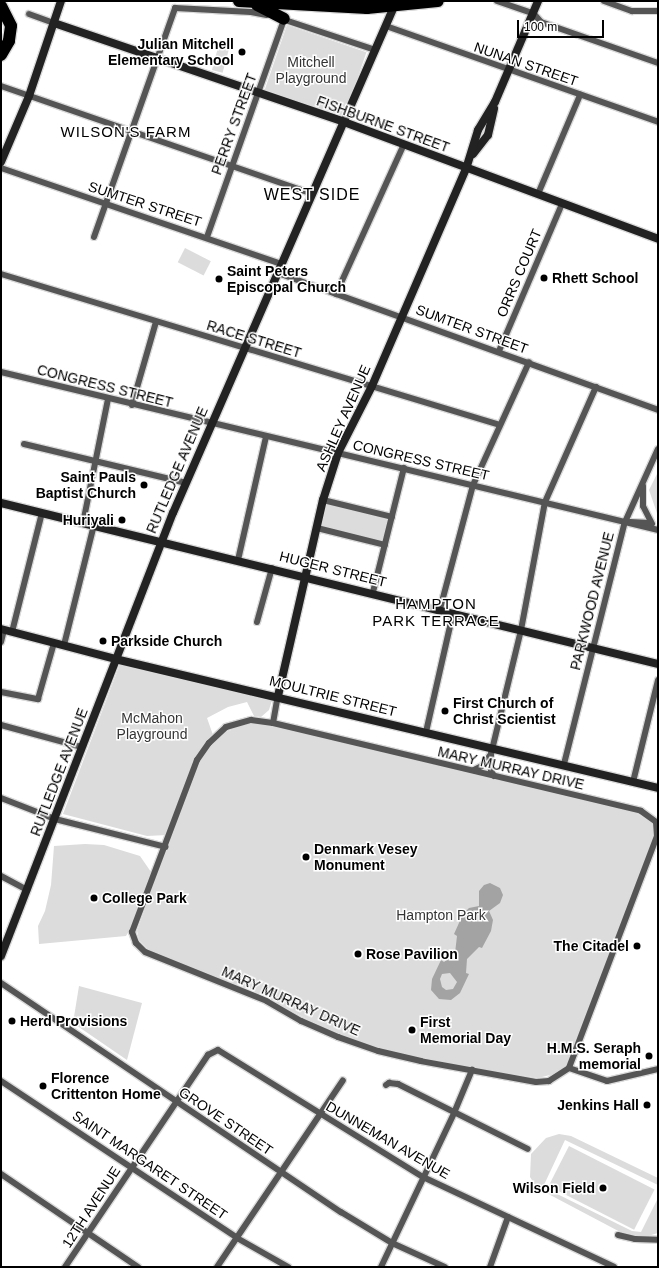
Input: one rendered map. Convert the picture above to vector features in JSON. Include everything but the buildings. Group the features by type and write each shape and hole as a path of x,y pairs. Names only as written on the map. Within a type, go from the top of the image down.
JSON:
{"highway":[{"path":"245,1 338,8 438,1"},
{"path":"245,1 284,19"},
{"path":"1,6 11,26 9,41 1,54"}],"street":[{"path":"1,162 28,96 62,1"},
{"path":"497,1 534,14 541,22 658,63"},
{"name":"ASHLEY AVENUE","path":"273,723 278,696 307,577 323,500 338,453 372,386 470,159 488,135 495,102 534,14 538,1"},
{"path":"604,1 632,10 658,11"},
{"name":"RUTLEDGE AVENUE","path":"1,956 56,819 115,659 186,483 243,348 313,194 396,4"},
{"path":"94,237 156,58 175,8 252,12 284,19 375,50"},
{"name":"FISHBURNE STREET","path":"29,14 344,122 403,146 658,239"},
{"name":"PERRY STREET","path":"207,237 284,19"},
{"name":"NUNAN STREET","path":"386,26 658,122"},
{"path":"1,86 232,164 313,194"},
{"path":"538,194 580,95"},
{"path":"336,294 403,146"},
{"name":"SUMTER STREET","path":"1,168 207,237 281,264"},
{"name":"ORRS COURT","path":"499,351 562,204"},
{"name":"SUMTER STREET","path":"278,272 658,410"},
{"name":"RACE STREET","path":"1,274 500,425"},
{"path":"132,405 156,322"},
{"path":"440,609 473,485 529,362"},
{"name":"CONGRESS STREET","path":"1,372 132,405 658,529"},
{"path":"494,776 491,770 492,751 521,630 545,502 596,387"},
{"path":"84,523 108,399"},
{"path":"238,560 266,437"},
{"path":"24,444 186,483"},
{"name":"PARKWOOD AVENUE","path":"564,764 624,522 658,449"},
{"path":"373,592 404,468"},
{"path":"643,481 643,506 652,524"},
{"path":"323,500 392,517"},
{"name":"HUGER STREET","path":"1,502 373,592 658,664"},
{"path":"12,632 42,513"},
{"name":"CONGRESS STREET","path":"624,522 640,521 652,524 658,529"},
{"path":"64,645 94,525"},
{"path":"317,528 385,545"},
{"path":"257,622 272,568"},
{"path":"426,732 453,613"},
{"path":"1,642 2,629"},
{"name":"MOULTRIE STREET","path":"2,629 115,659 278,696 426,732 492,751 564,764 658,788"},
{"path":"1,692 38,699 54,643"},
{"path":"633,782 658,680"},
{"name":"MARY MURRAY DRIVE","path":"569,1068 554,1079 536,1082 414,1059 338,1038 300,1021 267,1001 145,952 136,943 132,932 166,847 197,760 209,743 226,727 238,722 251,720 273,723 474,770 658,817"},
{"path":"1,726 82,747"},
{"path":"474,770 482,766 492,751"},
{"path":"1,798 56,819 166,847"},
{"path":"647,813 656,822 658,835 569,1068 606,1081 658,1069"},
{"path":"1,876 27,890"},
{"name":"GROVE STREET","path":"1,983 282,1174 392,1243 445,1267"},
{"name":"12TH AVENUE","path":"65,1267 132,1167 178,1103 209,1053 215,1050 223,1050"},
{"name":"DUNNEMAN AVENUE","path":"223,1050 322,1115 423,1177 614,1267"},
{"path":"380,1267 454,1113 472,1070"},
{"path":"217,1267 322,1115 343,1080"},
{"name":"SAINT MARGARET STREET","path":"1,1081 237,1238 288,1267"},
{"path":"386,1085 389,1083 398,1084 528,1149"},
{"path":"1,1174 138,1267"},
{"path":"490,1267 508,1217"},
{"path":"618,1235 635,1240 658,1240"}],"green space":[{"name":"Mitchell Playground","path":"287,25 366,52 344,118 265,90"},
{"path":"220,40 231,43 223,73 212,70"},
{"path":"185,248 211,261 204,275 178,262"},
{"path":"658,472 658,516 649,490"},
{"path":"324,502 389,518 383,542 318,526"},
{"name":"McMahon Playground","path":"120,664 272,700 269,710 261,717 254,716 247,702 228,707 207,718 213,735 201,749 167,835 147,836 63,814"},
{"name":"Hampton Park","path":"249,723 272,725 632,811 652,822 655,836 568,1065 558,1073 538,1078 429,1060 381,1049 323,1028 268,998 148,949 139,940 137,931 199,761 221,734"},
{"name":"College Park","path":"85,844 104,845 140,856 151,872 129,931 126,936 39,944 38,926 45,911 51,885 54,846"},
{"path":"79,986 142,1003 127,1060 73,1023"},
{"path":"559,1134 571,1136 658,1178 658,1185 565,1140 543,1187 632,1231 641,1232 658,1198 658,1233 641,1238 624,1234 537,1188 530,1177 531,1154 546,1138"},
{"name":"Wilson Field","path":"569,1146 655,1190 634,1230 549,1186"}],"shaded area":[{"path":"490,883 500,888 503,895 500,903 489,911 493,920 491,931 482,948 479,947 467,959 466,973 469,974 460,993 451,1000 439,999 431,990 432,979 441,960 444,962 455,953 457,936 454,934 463,914 469,908 479,906 479,891 484,885","holes":["450,973 457,982 453,989 446,990 442,987 440,979 442,974"]}],"place":[{"name":"Julian Mitchell Elementary School","path":"242,52"},
{"name":"Rhett School","path":"544,278"},
{"name":"Saint Peters Episcopal Church","path":"219,279"},
{"name":"Saint Pauls Baptist Church","path":"144,485"},
{"name":"Huriyali","path":"122,520"},
{"name":"Parkside Church","path":"103,641"},
{"name":"First Church of Christ Scientist","path":"445,711"},
{"name":"Denmark Vesey Monument","path":"306,857"},
{"name":"College Park","path":"94,898"},
{"name":"The Citadel","path":"637,946"},
{"name":"Rose Pavilion","path":"358,954"},
{"name":"Herd Provisions","path":"12,1021"},
{"name":"First Memorial Day","path":"412,1030"},
{"name":"H.M.S. Seraph memorial","path":"649,1056"},
{"name":"Florence Crittenton Home","path":"43,1086"},
{"name":"Jenkins Hall","path":"647,1105"},
{"name":"Wilson Field","path":"603,1188"}],"district":[{"name":"WILSON'S FARM","path":"126,132"},
{"name":"WEST SIDE","path":"312,195"},
{"name":"HAMPTON PARK TERRACE","path":"436,612"}]}
